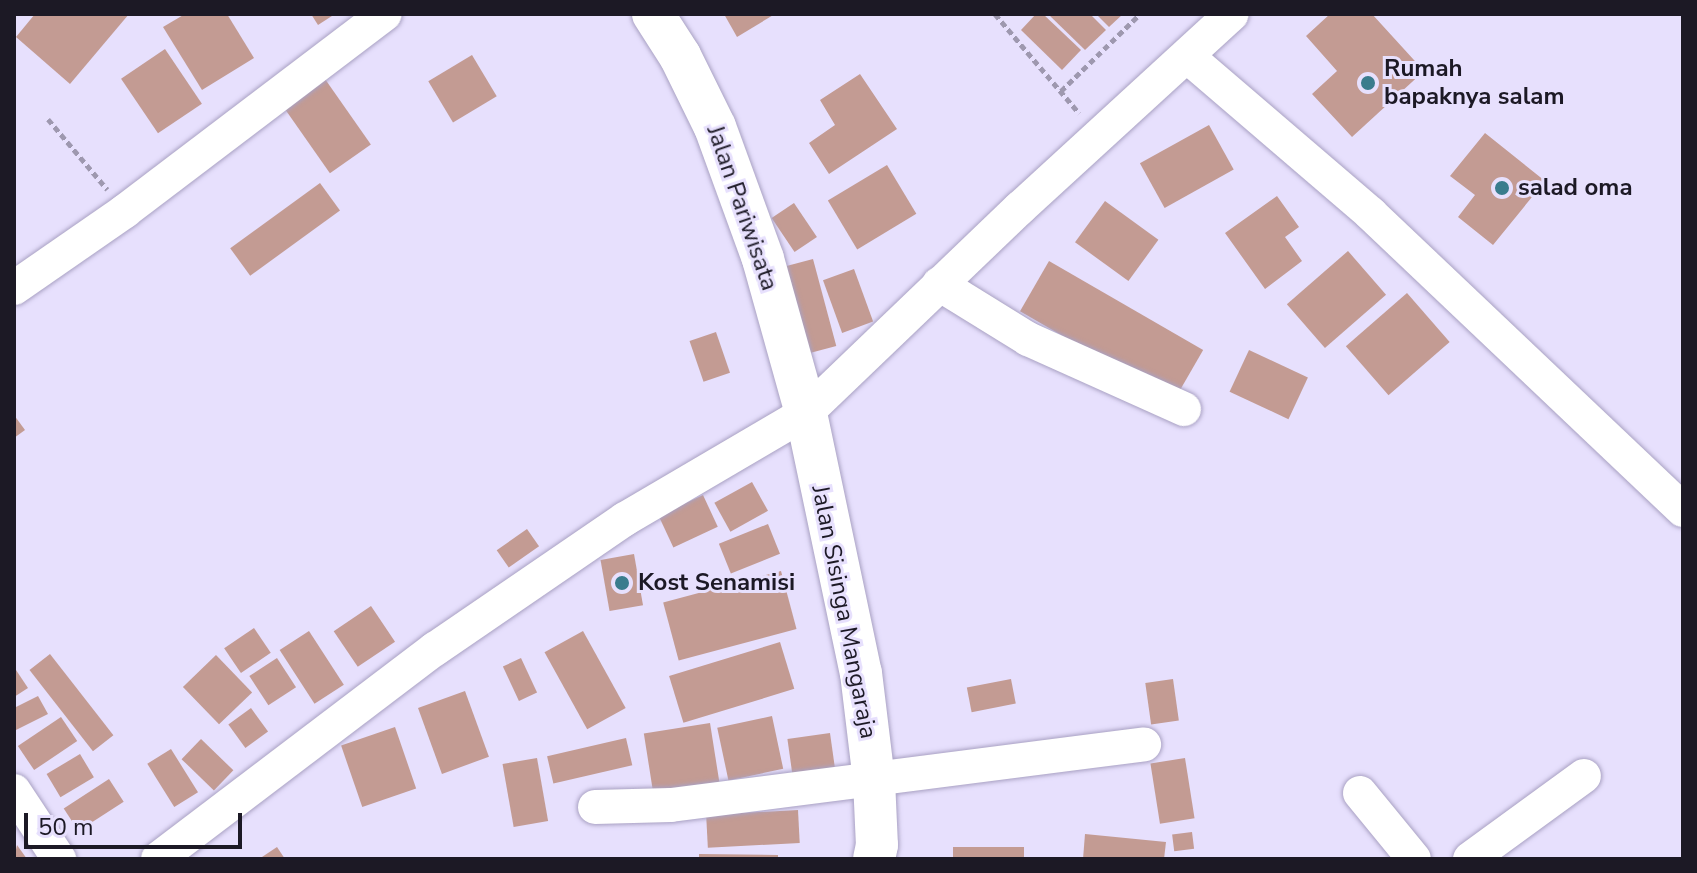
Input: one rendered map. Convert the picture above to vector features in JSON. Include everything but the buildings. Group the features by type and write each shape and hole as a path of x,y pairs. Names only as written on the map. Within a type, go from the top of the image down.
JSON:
{"street":[{"path":"14,288 125,211 385,14"},
{"name":"Jalan Pariwisata","path":"653,14 680,56 715,127 763,259 806,413"},
{"path":"158,859 460,632 625,519 806,413 1098,135 1188,57 1232,14"},
{"path":"1188,57 1371,214 1683,510"},
{"path":"939,284 1028,339 1184,409"},
{"name":"Jalan Sisinga Mangaraja","path":"806,413 861,673 874,780 877,845 874,859"},
{"path":"595,807 671,805 1144,744"},
{"path":"1470,859 1584,776"},
{"path":"14,791 59,859"},
{"path":"1360,793 1414,859"}],"path":[{"path":"995,14 1098,135"},
{"path":"1061,91 1140,14"},
{"path":"48,119 125,211"}],"place":[{"name":"Rumah bapaknya salam","path":"1368,83"},
{"name":"salad oma","path":"1502,188"},
{"name":"Kost Senamisi","path":"622,583"}]}
